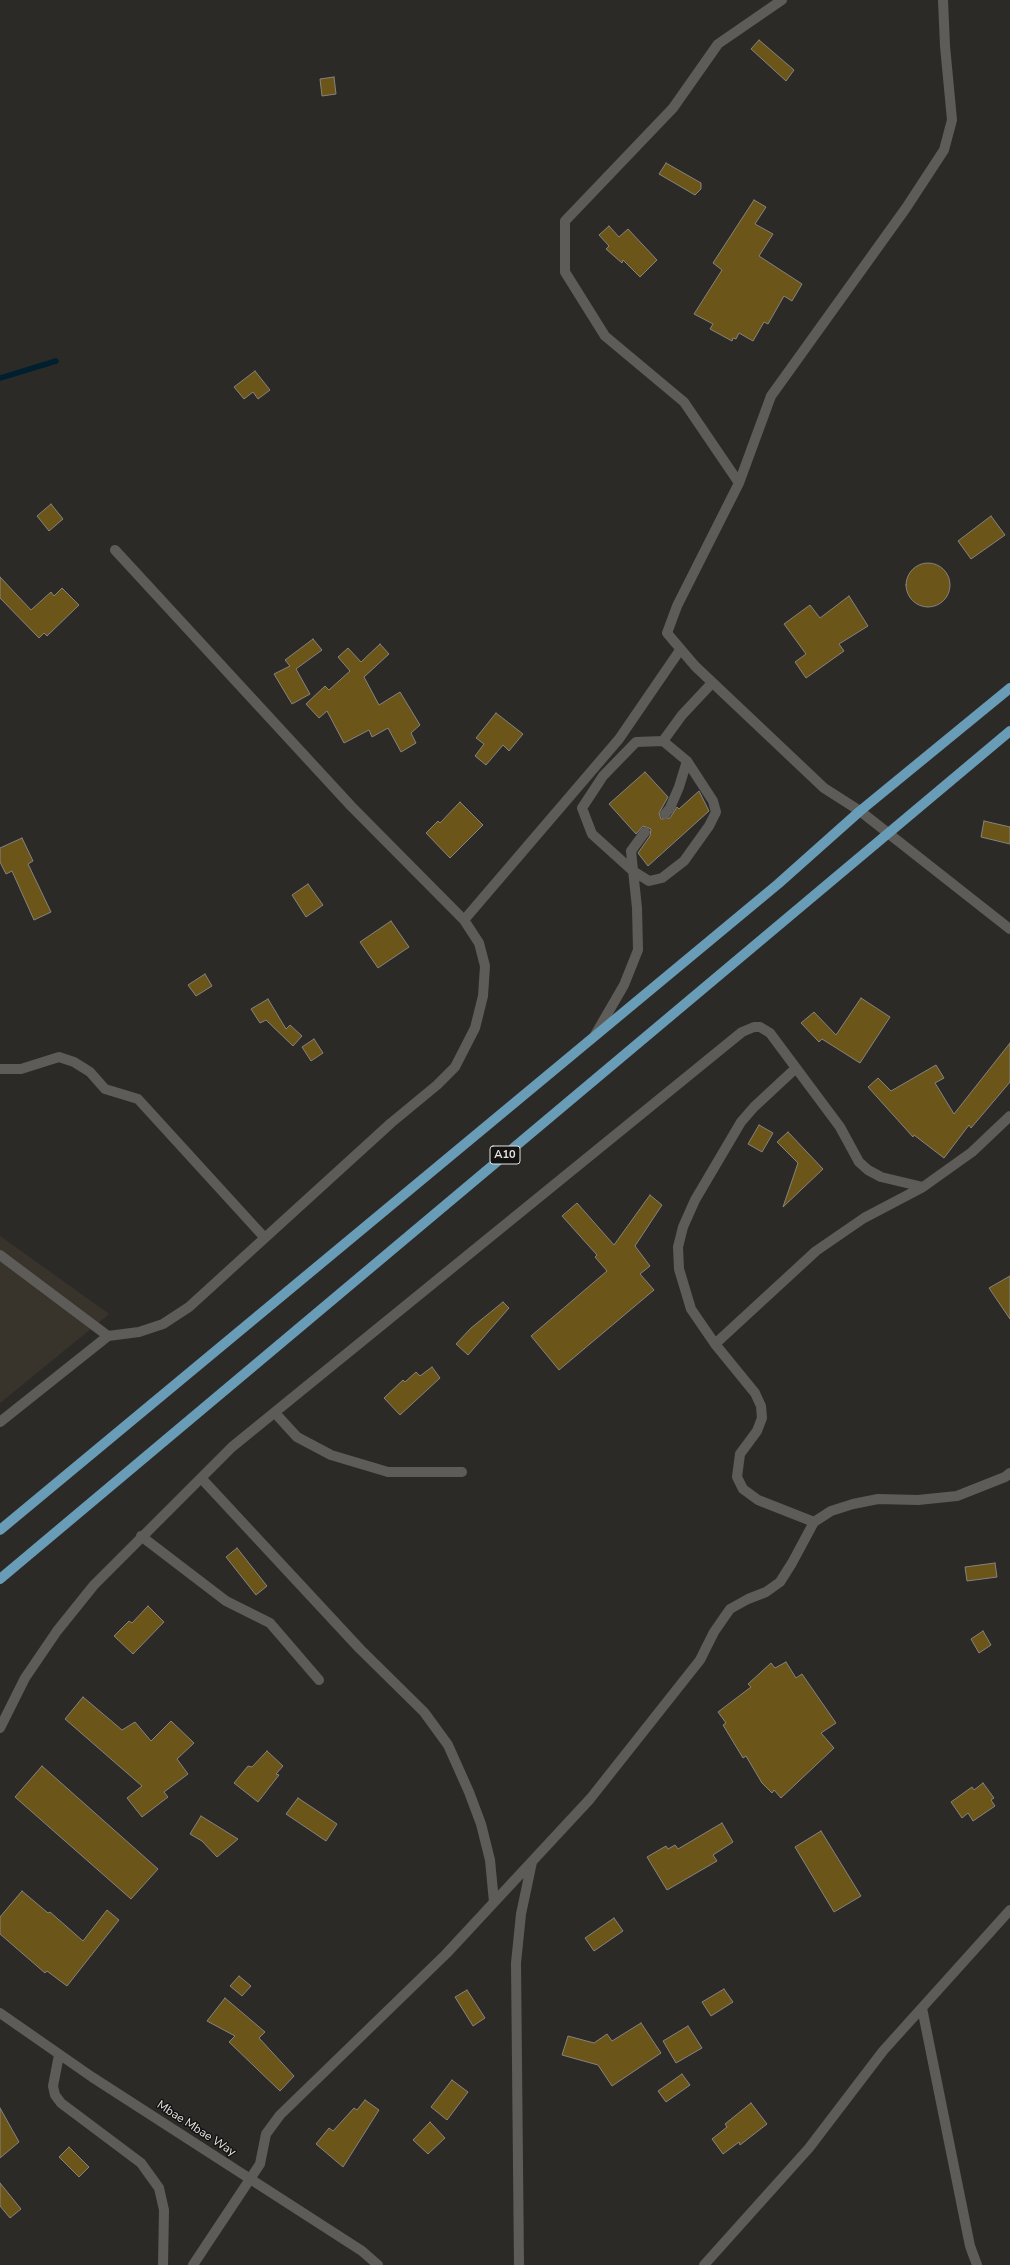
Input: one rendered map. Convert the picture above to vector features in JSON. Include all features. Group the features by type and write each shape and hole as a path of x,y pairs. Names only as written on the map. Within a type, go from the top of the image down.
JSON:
{"main road":[{"name":"A10","path":"0,1530 778,884 860,811 1010,688"},
{"name":"A10","path":"0,1579 1010,731"}],"street":[{"path":"739,483 684,402 605,336 565,272 565,221 673,108 718,44 782,0"},
{"path":"943,0 945,46 952,120 944,150 906,208 771,396 739,483 671,621 667,633 680,650 712,683 824,788 860,811 1010,929"},
{"path":"0,1422 108,1336 139,1332 163,1324 190,1307 264,1237 391,1123 437,1085 455,1067 476,1028 483,996 485,966 474,932 464,920 351,806 115,550"},
{"path":"464,920 619,739 680,650"},
{"path":"663,741 682,715 712,683"},
{"path":"663,741 687,761 707,790 716,812 684,861 662,878 649,881 633,871 592,834 582,808 603,776 636,742 663,741"},
{"path":"665,814 670,808 679,787 687,761"},
{"path":"594,1037 624,985 638,950 631,851 645,832"},
{"path":"0,1728 25,1678 57,1631 94,1585 141,1536 202,1479 232,1447 276,1413 742,1032 754,1027 765,1030 796,1068 840,1127 859,1162 868,1170 881,1177 923,1187"},
{"path":"0,1069 21,1069 59,1057 74,1062 90,1072 105,1089 138,1099 264,1237"},
{"path":"796,1068 754,1107 742,1122 714,1165 683,1227 678,1247 679,1269 686,1296 695,1315 715,1344 755,1393 761,1406 762,1418 757,1431 740,1454 737,1477 743,1489 758,1500 814,1522"},
{"path":"715,1344 816,1251 864,1218 923,1187 972,1152 1010,1116"},
{"path":"0,1255 108,1336"},
{"path":"276,1413 296,1437 331,1455 388,1472 462,1472"},
{"path":"193,2265 260,2164 266,2134 280,2115 446,1954 590,1799 633,1747 700,1660 714,1632 730,1609 748,1599 766,1592 780,1582 814,1522 831,1511 853,1504 878,1499 918,1500 957,1496 1005,1477 1010,1473"},
{"path":"202,1479 360,1649 424,1712 448,1745 469,1792 481,1824 490,1860 494,1902"},
{"path":"141,1536 226,1601 270,1623 319,1680"},
{"path":"520,2265 516,1963 521,1914 532,1862"},
{"path":"704,2265 809,2148 883,2051 1010,1910"},
{"path":"922,2008 970,2246 977,2265"},
{"name":"Mbae Mbae Way","path":"0,2013 59,2055 250,2180 362,2251 378,2265"},
{"path":"59,2055 53,2086 54,2095 61,2103 141,2163 160,2188 164,2210 163,2265"}],"shaded area":[{"path":"0,1236 109,1314 0,1403"}],"building":[{"path":"759,40 794,70 786,81 751,49"},
{"path":"334,77 336,94 322,96 320,79"},
{"path":"666,163 701,183 701,189 695,195 659,174"},
{"path":"754,200 766,207 755,224 773,234 759,256 802,284 792,301 784,296 768,324 764,322 753,341 739,333 736,339 733,338 732,341 710,329 713,324 694,314 722,270 713,263"},
{"path":"609,226 619,237 628,229 657,260 640,277 623,260 622,263 606,249 609,246 599,235"},
{"path":"255,371 270,390 258,399 253,392 244,399 234,387"},
{"path":"51,504 63,519 49,531 37,516"},
{"path":"991,516 1005,535 971,559 958,541"},
{"path":"928,563 940,567 946,573 950,585 946,597 940,603 928,607 916,603 910,597 906,585 910,573 916,567"},
{"path":"0,577 31,610 51,592 54,596 62,588 79,605 47,636 44,633 39,638 0,598"},
{"path":"849,596 868,626 839,644 844,651 806,678 795,662 806,654 784,624 810,605 820,618"},
{"path":"313,639 322,650 296,669 310,694 292,704 274,674 290,666 285,660"},
{"path":"380,644 389,654 364,677 379,705 400,692 420,725 411,733 416,743 401,752 388,728 372,737 369,730 344,743 327,711 319,718 306,704 325,686 329,690 350,671 338,657 348,648 361,662"},
{"path":"496,713 523,734 509,751 503,745 486,765 475,756 484,744 476,738"},
{"path":"645,772 668,797 659,813 661,819 670,818 677,807 679,809 699,791 709,811 648,866 638,853 650,836 651,829 643,826 636,834 609,804"},
{"path":"460,802 483,825 450,858 426,833 438,821 440,823"},
{"path":"984,821 1010,827 1010,844 981,837"},
{"path":"22,838 33,861 28,864 51,912 34,920 12,871 6,874 0,862 0,848"},
{"path":"308,884 323,905 306,917 292,895"},
{"path":"391,921 409,947 378,968 360,942"},
{"path":"205,974 212,986 196,996 188,985"},
{"path":"861,998 890,1017 860,1063 822,1039 819,1042 801,1023 814,1012 836,1035"},
{"path":"268,999 286,1029 290,1025 302,1036 293,1046 266,1020 260,1023 251,1009"},
{"path":"314,1039 323,1053 311,1061 302,1047"},
{"path":"1010,1043 1010,1082 971,1128 969,1125 944,1158 914,1135 913,1137 868,1087 878,1078 891,1091 936,1065 944,1078 935,1083 954,1114"},
{"path":"759,1125 773,1133 762,1152 748,1144"},
{"path":"788,1132 823,1169 783,1207 798,1163 777,1142"},
{"path":"650,1195 662,1205 635,1246 650,1266 640,1274 654,1290 559,1370 531,1336 607,1271 595,1257 597,1255 562,1216 577,1203 614,1245"},
{"path":"1010,1276 1010,1319 989,1288"},
{"path":"503,1302 509,1308 468,1355 456,1344 471,1328"},
{"path":"432,1367 440,1378 400,1415 384,1398 403,1380 405,1382 416,1372 420,1376"},
{"path":"237,1548 267,1586 256,1595 226,1557"},
{"path":"995,1563 997,1577 967,1581 965,1567"},
{"path":"148,1606 164,1622 133,1654 114,1636 129,1621 132,1623"},
{"path":"983,1631 991,1645 979,1653 971,1639"},
{"path":"786,1662 796,1678 802,1674 836,1723 821,1733 834,1748 781,1798 774,1790 772,1793 762,1783 746,1756 743,1758 723,1725 726,1723 718,1712 751,1687 748,1684 771,1663 775,1668"},
{"path":"83,1697 122,1730 135,1722 151,1741 171,1721 194,1743 177,1759 188,1774 164,1792 168,1797 142,1817 127,1798 142,1786 65,1719"},
{"path":"267,1751 283,1766 276,1774 279,1775 258,1802 234,1783 248,1766 252,1767"},
{"path":"42,1766 158,1869 131,1899 15,1797"},
{"path":"983,1783 994,1798 991,1800 995,1806 973,1821 968,1813 962,1818 951,1802 972,1787 974,1790"},
{"path":"298,1798 337,1824 326,1841 286,1814"},
{"path":"201,1816 238,1839 217,1857 202,1841 190,1834"},
{"path":"722,1823 733,1842 713,1855 717,1861 667,1890 647,1857 666,1846 668,1849 675,1845 678,1849"},
{"path":"821,1831 861,1896 834,1912 795,1847"},
{"path":"22,1891 48,1913 50,1912 83,1941 107,1910 119,1920 67,1986 47,1971 45,1973 0,1934 0,1917"},
{"path":"614,1918 623,1931 594,1951 585,1938"},
{"path":"239,1976 251,1986 242,1996 230,1986"},
{"path":"724,1989 733,2002 711,2016 702,2002"},
{"path":"467,1990 485,2018 473,2026 455,1997"},
{"path":"225,1998 265,2032 259,2038 294,2076 280,2091 229,2042 235,2036 207,2021"},
{"path":"641,2023 661,2053 612,2086 598,2065 562,2055 568,2036 594,2043 607,2034 612,2041"},
{"path":"688,2026 702,2048 676,2063 663,2041"},
{"path":"682,2074 690,2085 666,2102 658,2091"},
{"path":"452,2080 468,2092 447,2120 431,2107"},
{"path":"365,2100 379,2110 343,2167 316,2144 329,2128 333,2131 354,2108 357,2110"},
{"path":"751,2103 767,2124 740,2145 739,2142 723,2154 712,2139 727,2127 725,2124"},
{"path":"0,2108 19,2142 0,2158"},
{"path":"430,2122 445,2138 428,2154 413,2140"},
{"path":"69,2147 89,2167 79,2177 59,2157"},
{"path":"0,2183 21,2209 10,2218 0,2206"}],"waterway":[{"path":"0,378 56,361"}]}
